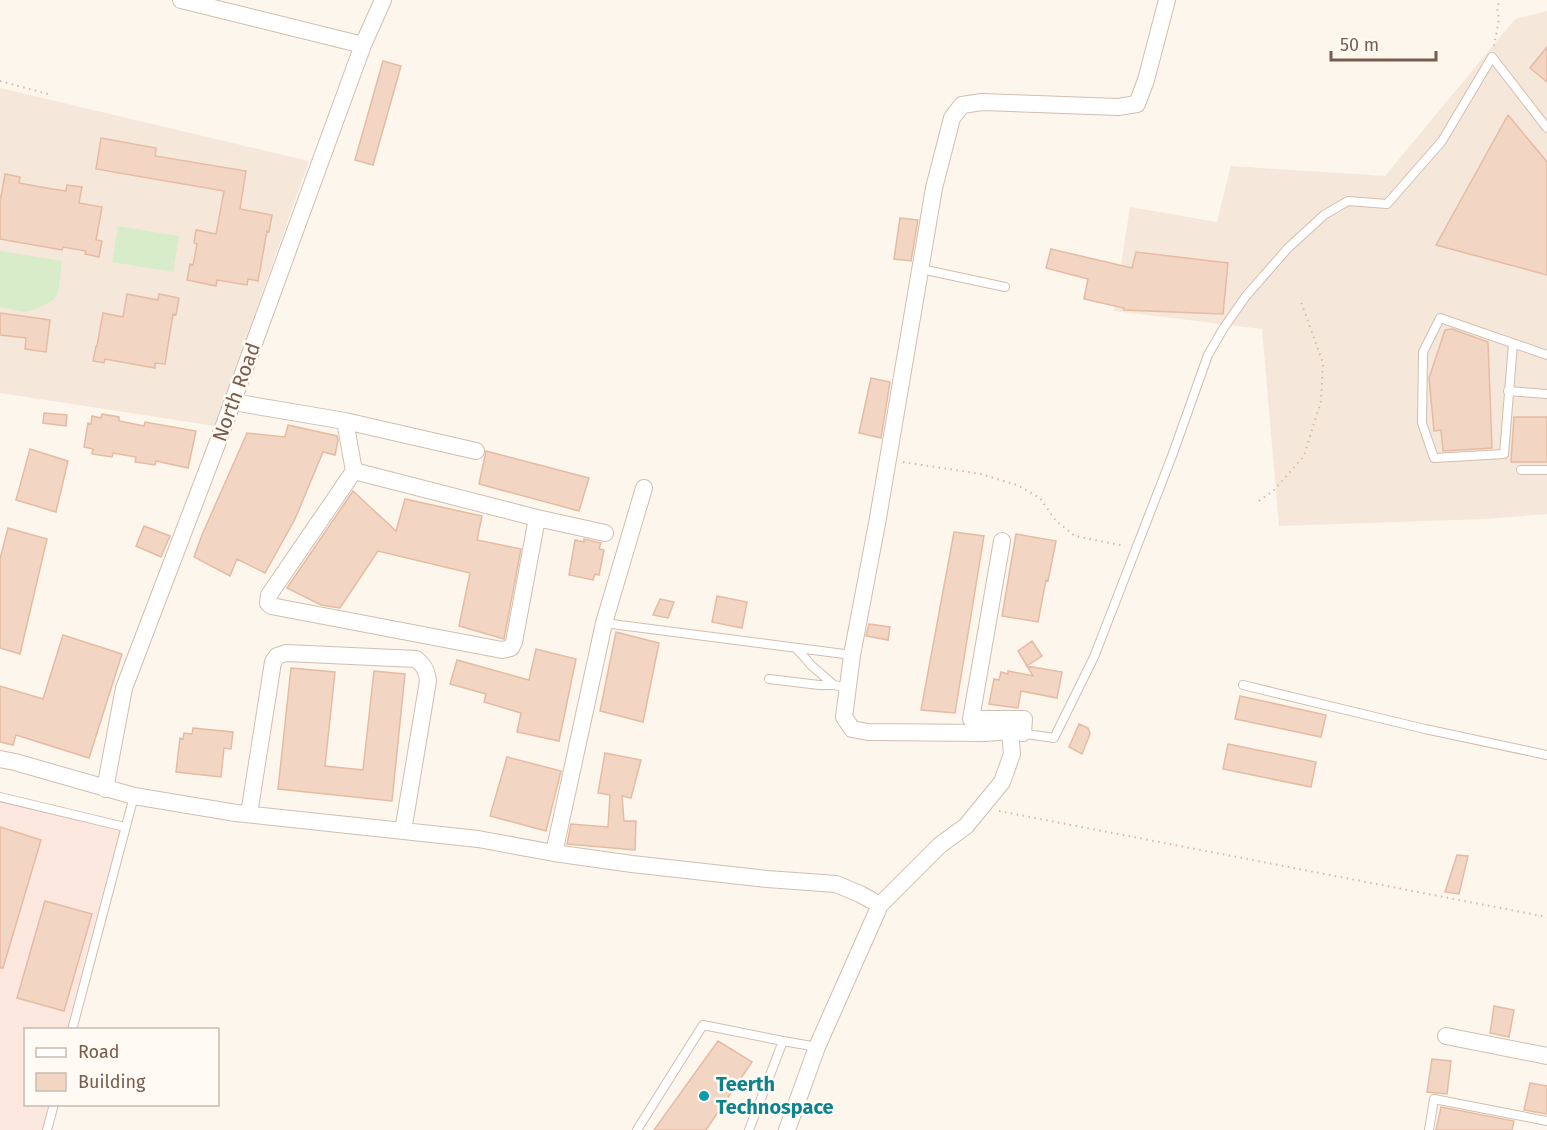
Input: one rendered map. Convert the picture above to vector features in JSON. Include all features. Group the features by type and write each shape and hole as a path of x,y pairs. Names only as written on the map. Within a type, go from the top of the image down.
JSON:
{"street":[{"path":"181,0 363,45"},
{"name":"North Road","path":"105,789 124,688 233,402 363,45 383,0"},
{"path":"1017,732 868,732 852,729 843,717 841,686 852,656 934,188 952,118 962,105 982,102 1118,107 1137,104 1146,80 1167,0"},
{"path":"233,402 345,420 477,452"},
{"path":"345,420 354,471 269,595 268,603 271,606 502,650 511,648 537,518"},
{"path":"354,471 605,533"},
{"path":"554,853 604,623 644,488"},
{"path":"788,1130 817,1047 880,905 940,845 966,826 1002,782 1017,732 1024,719 971,719 1002,541"},
{"path":"249,814 273,662 278,656 286,653 416,659 425,668 428,681 402,831"},
{"path":"0,759 134,796 249,814 478,839 554,853 643,865 836,884 880,905"},
{"path":"1446,1036 1547,1056"}],"lane":[{"path":"1017,732 1054,738 1094,657 1172,456 1208,355 1246,296 1288,248 1324,215 1348,201 1387,204 1442,141 1492,57 1547,128"},
{"path":"921,270 1005,287"},
{"path":"1513,344 1504,454 1434,459 1422,423 1424,352 1440,318 1547,356"},
{"path":"1508,391 1547,394"},
{"path":"1521,470 1547,470"},
{"path":"604,623 852,656"},
{"path":"796,648 812,666 841,686"},
{"path":"769,679 841,686"},
{"path":"1243,685 1425,729 1547,755"},
{"path":"0,796 125,827"},
{"path":"72,1028 134,796"},
{"path":"637,1130 703,1024 817,1047"},
{"path":"749,1130 783,1041"},
{"path":"1429,1130 1434,1099 1547,1121"},
{"path":"47,1130 53,1106"}],"path":[{"path":"1492,57 1499,19 1497,8 1500,0"},
{"path":"0,81 48,94"},
{"path":"1259,501 1274,490 1304,456 1321,401 1323,363 1301,302"},
{"path":"888,460 981,474 1017,485 1040,498 1056,521 1075,536 1136,548"},
{"path":"981,808 1547,917"}],"shaded area":[{"path":"1547,11 1547,514 1485,519 1279,526 1262,329 1114,311 1130,207 1217,222 1231,166 1385,176 1515,19"},
{"path":"0,88 309,161 215,426 0,393"},
{"path":"0,797 125,827 72,1028 24,1028 24,1106 52,1106 45,1130 0,1130"}],"green space":[{"path":"118,226 179,236 173,272 112,262"},
{"path":"0,251 62,261 58,295 52,301 36,309 24,312 0,307"}],"building":[{"path":"1547,47 1547,82 1530,68"},
{"path":"383,61 401,66 373,165 355,160"},
{"path":"1508,115 1547,162 1547,275 1436,245"},
{"path":"101,138 156,148 155,156 246,171 240,209 272,215 258,281 248,279 247,285 217,280 216,286 187,280 197,244 194,243 196,230 216,234 224,191 96,169"},
{"path":"5,174 20,177 19,183 52,189 66,191 67,185 82,187 79,203 102,207 96,240 102,241 99,257 85,254 86,251 63,247 62,250 0,239 0,196"},
{"path":"900,218 918,220 911,261 894,259"},
{"path":"1051,249 1132,268 1136,252 1228,263 1223,314 1124,310 1124,308 1084,299 1088,279 1046,268"},
{"path":"127,294 158,300 159,294 179,298 176,315 173,314 165,364 155,363 155,368 105,359 104,363 93,361 103,313 123,317"},
{"path":"0,313 50,320 46,352 25,349 26,338 0,335"},
{"path":"1452,329 1488,342 1492,448 1443,451 1441,430 1434,431 1429,378 1445,330"},
{"path":"871,378 890,382 881,438 859,433"},
{"path":"44,413 67,415 66,426 43,423"},
{"path":"102,414 119,417 119,421 144,426 145,422 196,431 188,468 156,461 155,465 135,462 136,457 113,453 112,457 92,454 93,449 84,447 88,423 91,424 92,416 101,418"},
{"path":"1514,417 1547,417 1547,462 1511,462"},
{"path":"288,425 337,436 338,441 335,455 323,452 295,519 265,573 237,559 230,576 194,557 247,433 285,437"},
{"path":"30,449 68,461 56,512 16,500"},
{"path":"486,451 589,478 579,511 479,484"},
{"path":"353,491 396,531 405,499 482,516 477,540 521,549 504,639 459,626 470,573 378,551 340,608 321,605 287,588"},
{"path":"144,526 170,536 161,557 136,546"},
{"path":"8,528 47,539 20,654 0,648 0,559"},
{"path":"954,532 984,536 955,713 921,710"},
{"path":"1016,534 1056,541 1038,622 1002,616"},
{"path":"584,539 601,543 599,549 604,550 599,575 595,574 593,580 569,575 575,540 584,542"},
{"path":"717,596 747,602 742,628 712,622"},
{"path":"660,599 674,602 668,618 653,615"},
{"path":"869,624 890,627 888,640 866,636"},
{"path":"616,632 659,643 643,722 600,711"},
{"path":"63,635 122,654 89,758 16,735 13,745 0,742 0,686 43,699"},
{"path":"1032,641 1042,656 1027,666 1018,651"},
{"path":"536,649 576,659 559,741 517,732 521,713 484,702 486,694 450,684 457,660 529,680"},
{"path":"1027,666 1062,672 1057,698 1021,691 1018,708 989,704 994,679 999,680 1001,672 1008,674 1008,671 1033,676"},
{"path":"291,668 335,672 325,766 363,770 374,671 405,674 392,801 278,789"},
{"path":"1240,696 1326,715 1321,737 1235,719"},
{"path":"1079,724 1088,728 1090,734 1082,754 1069,747"},
{"path":"193,728 233,732 231,749 224,748 221,777 176,772 180,738 183,739 184,733 192,734"},
{"path":"1228,744 1316,762 1311,787 1223,769"},
{"path":"605,753 641,760 631,798 622,796 624,821 636,821 635,850 567,844 571,824 608,827 610,795 598,793"},
{"path":"507,757 561,771 546,831 490,816"},
{"path":"0,827 41,840 3,968 0,968"},
{"path":"1457,855 1468,856 1459,894 1445,892"},
{"path":"45,901 92,914 64,1011 17,998"},
{"path":"1494,1006 1514,1010 1509,1037 1490,1033"},
{"name":"Teerth Technospace","path":"718,1041 752,1062 706,1130 654,1130"},
{"path":"1432,1059 1451,1061 1447,1094 1427,1092"},
{"path":"1530,1083 1547,1086 1547,1114 1524,1110"},
{"path":"1441,1107 1514,1121 1512,1130 1436,1130"}],"place":[{"name":"Teerth Technospace","path":"704,1096"}]}
